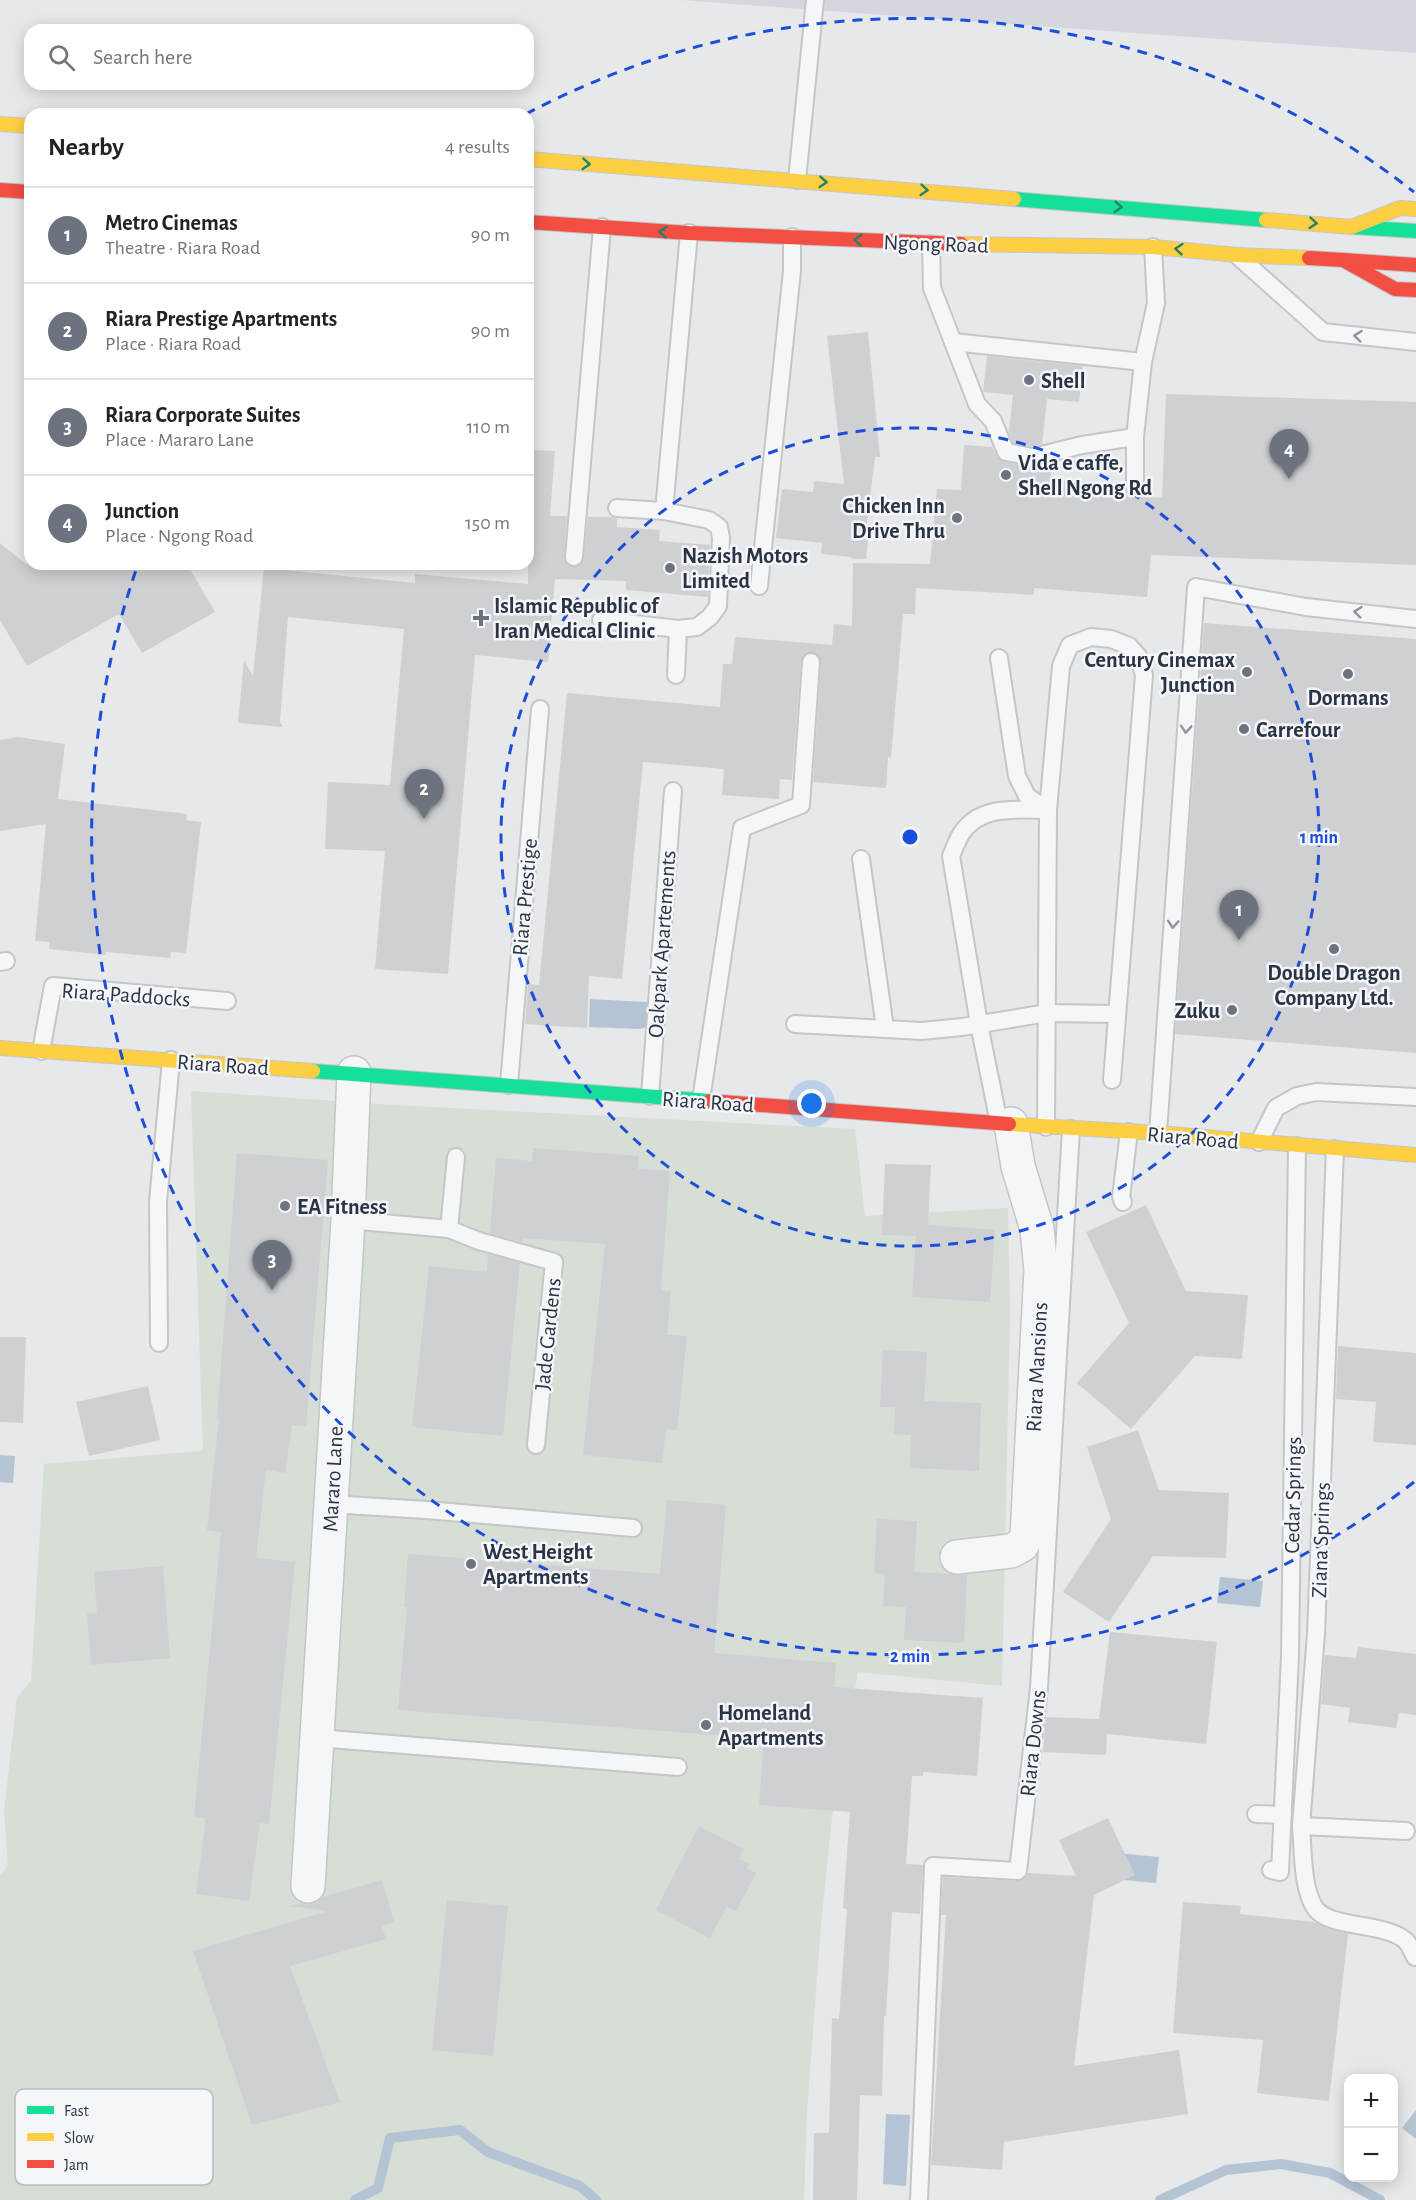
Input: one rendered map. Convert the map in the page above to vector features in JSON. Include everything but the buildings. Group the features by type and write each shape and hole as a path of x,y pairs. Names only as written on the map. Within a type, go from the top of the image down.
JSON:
{"main road":[{"path":"0,124 24,126"},
{"path":"534,159 1416,231"},
{"path":"0,190 24,192"},
{"path":"1352,226 1400,208 1416,209"},
{"name":"Ngong Road","path":"534,222 689,233 931,244 1153,247 1237,255 1416,265"},
{"name":"Ngong Road","path":"1343,260 1395,288 1416,290"},
{"name":"Riara Road","path":"0,1047 1416,1155"}],"street":[{"name":"Mararo Lane","path":"308,1886 348,1220 354,1073"},
{"name":"Riara Mansions","path":"957,1557 1011,1551 1022,1545 1027,1536 1041,1270 1037,1229 1005,1124"}],"lane":[{"path":"797,180 815,0"},
{"path":"574,557 602,227"},
{"path":"664,511 689,233"},
{"path":"759,586 792,271 792,237"},
{"path":"931,244 932,288 978,404 993,421 1006,452 1033,457 1082,445 1135,437"},
{"path":"1135,488 1135,437 1143,362 1156,303 1153,247"},
{"path":"1237,255 1323,332 1416,342"},
{"path":"953,342 1143,362"},
{"path":"601,620 678,629 697,627 710,617 718,606 721,538 719,527 709,520 664,511 617,508"},
{"path":"1158,1134 1196,587 1306,607 1416,619"},
{"path":"676,675 678,629"},
{"path":"1046,1127 1048,810 1061,666 1070,645 1091,637 1111,639 1129,646 1138,657 1144,675 1112,1080"},
{"path":"999,658 1017,776 1027,796 1048,810"},
{"path":"701,1100 742,828 801,805 811,663"},
{"name":"Riara Prestige","path":"509,1085 540,709"},
{"name":"Oakpark Apartements","path":"650,1096 673,791"},
{"path":"1005,1124 979,1024 951,856 962,833 981,815 1002,809 1048,810"},
{"path":"861,859 885,1028"},
{"name":"Riara Paddocks","path":"41,1051 53,986 227,1001"},
{"path":"795,1024 922,1031 1047,1013 1117,1014"},
{"path":"159,1343 158,1202 171,1060"},
{"path":"1259,1142 1276,1108 1297,1096 1316,1092 1416,1097"},
{"name":"Riara Downs","path":"919,2200 933,1866 1018,1871 1039,1688 1071,1130"},
{"path":"1122,1202 1129,1132"},
{"name":"Cedar Springs","path":"1271,1870 1280,1872 1290,1656 1297,1146"},
{"name":"Ziana Springs","path":"1335,1149 1316,1634 1301,1826 1308,1887 1316,1911 1327,1917 1395,1934 1407,1942 1415,1957"},
{"path":"449,1229 456,1157"},
{"name":"Jade Gardens","path":"348,1220 449,1229 479,1241 554,1262 536,1445"},
{"path":"330,1504 633,1528"},
{"path":"317,1738 678,1767"},
{"path":"1256,1814 1283,1815"},
{"path":"1301,1826 1406,1831"}],"shaded area":[{"path":"682,0 1416,0 1416,53 815,10"},
{"path":"191,1091 393,1105 855,1129 865,1216 1008,1208 1010,1313 1002,1686 858,1672 832,1817 821,1925 807,2111 804,2200 0,2200 0,1876 8,1866 4,1811 17,1698 31,1681 44,1464 203,1451"}],"water":[{"path":"590,999 646,1002 650,1005 649,1026 640,1029 589,1027"},
{"path":"0,1455 15,1456 13,1483 0,1482"},
{"path":"1220,1577 1263,1581 1260,1607 1217,1603"},
{"path":"1116,1853 1159,1857 1156,1883 1113,1879"},
{"path":"1416,2110 1416,2139 1402,2128"},
{"path":"886,2114 910,2115 906,2186 883,2184"}],"waterway":[{"path":"355,2200 378,2188 390,2138 460,2130 488,2152 580,2186 596,2200"},
{"path":"1160,2200 1226,2170 1281,2164 1330,2173 1380,2200"}],"traffic: fast":[{"path":"1014,199 1266,220"},
{"path":"1352,227 1416,231"},
{"path":"313,1071 710,1101"}],"traffic: slow":[{"path":"0,124 24,126"},
{"path":"534,159 1014,199"},
{"path":"1266,220 1352,227 1400,208 1416,209"},
{"path":"961,244 1153,247 1237,255 1309,258"},
{"path":"0,1048 313,1071"},
{"path":"1009,1124 1158,1133 1416,1155"}],"traffic: jam":[{"path":"0,190 24,192"},
{"path":"534,222 689,233 961,244"},
{"path":"1309,258 1343,260 1395,289 1416,290"},
{"path":"1343,260 1416,265"},
{"path":"710,1101 1009,1124"}],"place":[{"name":"Shell","path":"1029,380"},
{"name":"Vida e caffe, Shell Ngong Rd","path":"1006,475"},
{"name":"Junction","path":"1289,479"},
{"name":"Chicken Inn Drive Thru","path":"957,518"},
{"name":"Nazish Motors Limited","path":"670,568"},
{"name":"Islamic Republic of Iran Medical Clinic","path":"481,618"},
{"name":"Century Cinemax Junction","path":"1247,672"},
{"name":"Dormans","path":"1348,674"},
{"name":"Carrefour","path":"1244,729"},
{"name":"Riara Prestige Apartments","path":"424,819"},
{"name":"Metro Cinemas","path":"1239,940"},
{"name":"Double Dragon Company Ltd.","path":"1334,949"},
{"name":"Zuku","path":"1232,1010"},
{"name":"EA Fitness","path":"285,1206"},
{"name":"Riara Corporate Suites","path":"272,1290"},
{"name":"West Height Apartments","path":"471,1564"},
{"name":"Homeland Apartments","path":"706,1725"}]}
